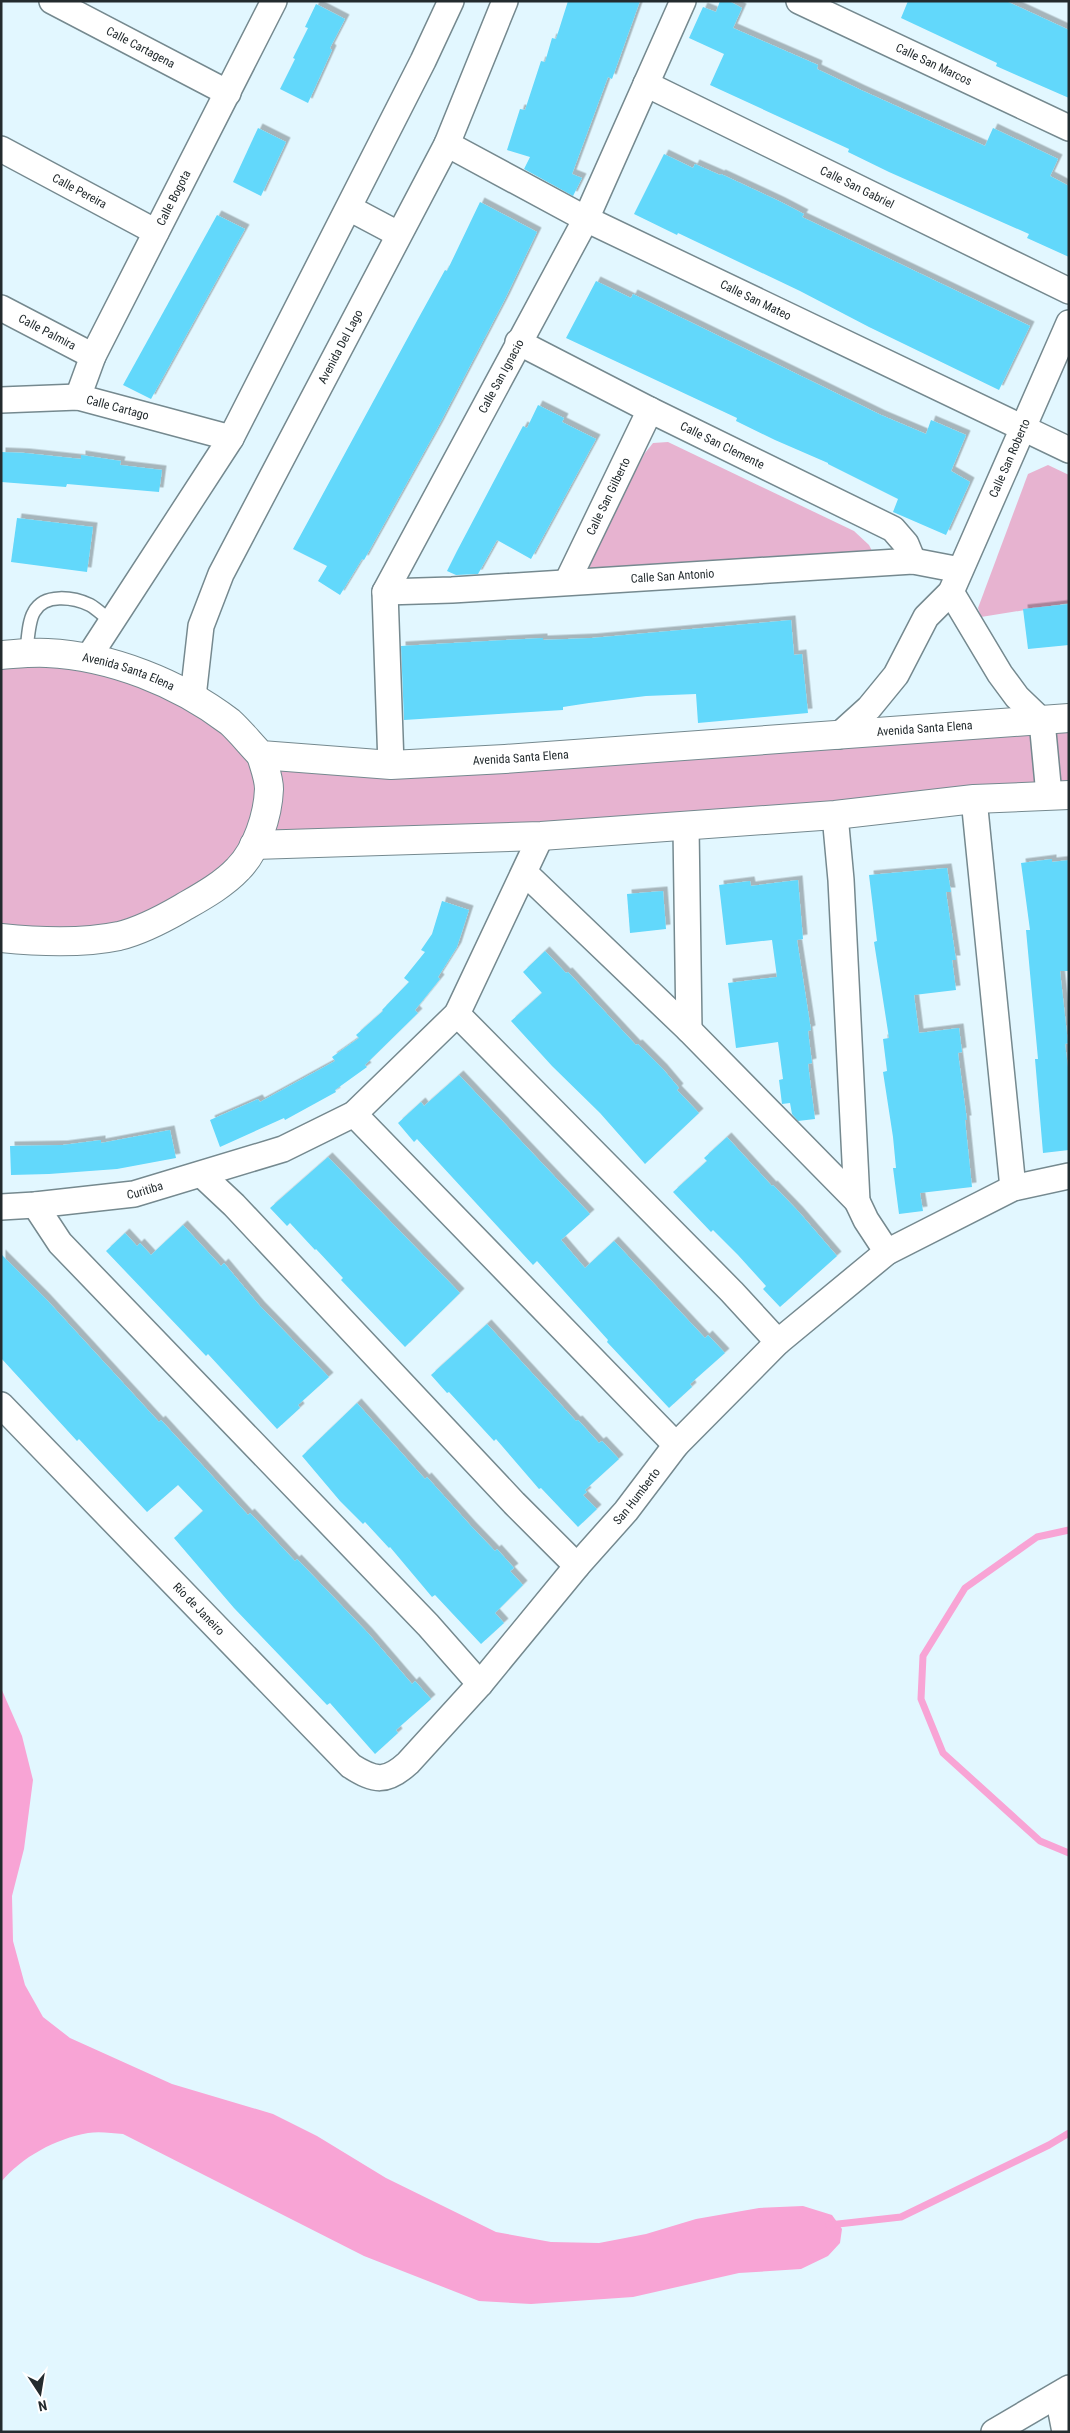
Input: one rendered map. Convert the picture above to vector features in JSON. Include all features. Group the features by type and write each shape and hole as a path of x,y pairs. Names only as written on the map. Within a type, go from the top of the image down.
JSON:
{"street":[{"name":"Calle Cartagena","path":"52,1 228,93"},
{"name":"Calle Bogota","path":"78,398 93,356 274,1"},
{"path":"88,658 231,438 349,208 451,1"},
{"name":"Avenida Del Lago","path":"193,697 201,626 221,574 398,234 447,144 505,1"},
{"name":"Calle San Ignacio","path":"391,765 385,592 518,342 586,219 683,1"},
{"name":"Calle San Marcos","path":"798,1 1069,128"},
{"name":"Calle San Gabriel","path":"646,84 1069,291"},
{"name":"Calle San Mateo","path":"447,144 586,219 1069,450"},
{"name":"Calle Pereira","path":"1,149 156,232"},
{"path":"349,208 398,234"},
{"name":"Calle Palmira","path":"1,308 93,356"},
{"name":"Calle San Roberto","path":"838,736 869,708 896,675 926,617 955,581 1069,324"},
{"name":"Calle San Clemente","path":"518,342 650,410 893,530 906,544 912,561"},
{"name":"Calle Cartago","path":"1,400 78,398 231,438"},
{"name":"Calle San Gilberto","path":"567,582 650,410"},
{"name":"Calle San Antonio","path":"385,592 452,590 912,561 955,581"},
{"path":"254,845 541,836 686,827 835,815 974,798 1059,795 1042,720 1018,697 1000,674 955,581"},
{"name":"Avenida Santa Elena","path":"14,654 47,653 88,658 141,673 193,697 231,723 262,755 391,765 505,760 1069,718"},
{"path":"1,938 29,941 76,941 120,936 167,917 202,897 238,869 254,845 265,815 269,787 262,755"},
{"path":"974,798 1013,1188"},
{"path":"835,815 841,880 857,1201"},
{"path":"686,827 689,1030"},
{"path":"541,836 457,1014 732,1292 778,1342"},
{"path":"525,872 689,1030 857,1201 866,1220 887,1252"},
{"name":"Curitiba","path":"1,1207 134,1194 283,1149 354,1114 457,1014"},
{"path":"354,1114 676,1445"},
{"path":"202,1175 234,1206 514,1503 577,1566"},
{"name":"San Humberto","path":"408,1762 480,1684 577,1566 626,1511 676,1445 778,1342 887,1252 1013,1188 1069,1176"},
{"path":"35,1205 60,1243 428,1625 480,1684"},
{"name":"Río de Janeiro","path":"1,1405 351,1766 369,1777 384,1778 396,1774 408,1762"},
{"path":"994,2432 1063,2392 1065,2432"}],"lane":[{"path":"14,654 33,613 40,603 70,598 90,605 112,621"}],"shaded area":[{"path":"668,442 854,531 869,545 872,551 870,556 610,575 586,569 587,560 645,453 653,443"},
{"path":"1048,465 1069,475 1069,603 981,617 978,608 1028,474"},
{"path":"1,655 141,673 262,755 333,761 1069,718 1069,795 254,845 167,917 1,938"},
{"path":"1,1688 22,1736 33,1780 24,1849 12,1896 13,1941 25,1985 43,2017 70,2038 172,2084 273,2114 317,2136 386,2178 496,2232 551,2242 599,2243 646,2234 696,2219 759,2208 803,2206 832,2215 842,2229 840,2243 828,2256 801,2269 739,2273 633,2297 531,2304 479,2301 364,2256 123,2134 92,2132 63,2140 29,2157 1,2182"}],"building":[{"path":"568,1 640,1 612,79 608,77 572,174 582,178 573,196 524,169 530,157 507,150 520,109 525,110 541,61 545,62 552,38 556,39"},
{"path":"720,1 729,1 742,8 733,28 818,65 817,69 861,90 985,146 993,128 1058,159 1050,176 1069,186 1069,257 1027,238 1029,234 889,172 848,152 849,149 710,85 724,54 689,38 703,7 716,12"},
{"path":"908,1 1006,1 1069,30 1069,98 996,66 997,63 901,18"},
{"path":"316,4 345,19 330,48 332,50 308,103 280,89 295,59 293,58 308,28 305,27"},
{"path":"258,128 286,142 261,196 233,182"},
{"path":"664,154 693,168 695,164 721,174 781,202 804,214 802,217 1030,326 999,390 800,291 634,214"},
{"path":"480,202 537,232 505,299 438,427 364,560 362,559 340,595 318,581 327,566 293,549 445,270 447,271"},
{"path":"217,215 245,229 151,399 123,385"},
{"path":"596,281 631,298 633,294 881,415 926,434 931,420 966,435 951,471 970,482 946,535 893,512 898,499 828,463 736,421 737,418 566,338"},
{"path":"538,405 564,418 562,422 596,439 531,559 497,540 478,574 456,575 447,571 523,426 527,428"},
{"path":"1,452 81,459 81,455 121,461 120,465 162,470 159,492 67,484 66,487 1,482"},
{"path":"17,518 93,527 87,572 11,562"},
{"path":"1069,604 1069,645 1028,649 1023,609"},
{"path":"791,620 794,655 802,654 808,713 698,723 696,694 646,696 563,707 563,710 404,720 401,646 543,638 543,640 592,638"},
{"path":"1052,859 1052,862 1069,860 1069,971 1060,971 1068,1043 1065,1044 1069,1075 1069,1150 1043,1153 1035,1059 1038,1059 1026,930 1030,930 1021,863"},
{"path":"947,868 951,892 946,892 956,960 952,960 956,990 914,995 919,1033 959,1028 962,1052 958,1053 967,1120 965,1120 972,1187 920,1193 923,1211 899,1214 893,1168 896,1168 893,1137 883,1072 887,1071 883,1039 889,1038 874,942 877,941 869,875"},
{"path":"798,880 803,939 797,940 811,1030 808,1031 812,1063 808,1064 815,1119 798,1121 792,1114 790,1103 782,1104 779,1080 783,1079 778,1042 736,1048 728,983 777,977 772,940 726,945 719,885 750,881 751,886"},
{"path":"663,891 666,929 630,933 627,894"},
{"path":"442,901 469,910 457,947 438,977 440,979 415,1010 418,1013 365,1065 367,1067 335,1090 336,1092 285,1120 284,1118 220,1147 210,1120 258,1099 260,1102 335,1061 332,1057 359,1038 356,1035 383,1011 409,982 404,978 425,952 421,950 432,934"},
{"path":"545,951 566,973 568,972 636,1045 638,1044 663,1069 679,1088 677,1090 699,1113 645,1164 600,1113 552,1066 511,1021 542,993 523,972"},
{"path":"459,1075 590,1214 561,1240 585,1268 614,1241 705,1338 708,1335 725,1353 690,1384 692,1387 669,1408 607,1342 608,1340 537,1261 533,1265 417,1139 414,1142 398,1123 421,1102 424,1106"},
{"path":"170,1130 176,1158 117,1169 11,1175 10,1146 63,1145 101,1140 101,1143"},
{"path":"727,1137 799,1212 837,1256 780,1307 763,1289 766,1286 738,1255 713,1230 711,1232 673,1192 707,1161 704,1158"},
{"path":"328,1157 460,1293 405,1347 341,1280 343,1278 316,1249 290,1223 287,1226 270,1208"},
{"path":"183,1225 221,1266 224,1263 260,1306 329,1377 298,1405 300,1408 277,1429 208,1354 206,1356 106,1251 125,1233 137,1246 140,1243 151,1255"},
{"path":"1,1254 46,1299 159,1422 161,1420 248,1515 250,1513 295,1561 297,1559 368,1633 412,1684 415,1681 431,1699 396,1730 398,1733 375,1754 330,1703 327,1705 234,1608 174,1538 203,1511 178,1485 147,1512 79,1439 77,1441 1,1358"},
{"path":"487,1324 576,1421 578,1420 599,1443 602,1441 619,1459 585,1490 587,1492 583,1495 597,1509 578,1527 541,1488 539,1489 496,1439 494,1441 431,1375"},
{"path":"357,1403 425,1479 427,1477 495,1551 497,1549 514,1568 510,1571 523,1585 495,1613 504,1623 481,1644 435,1595 432,1597 390,1547 340,1501 302,1456"}],"waterway":[{"path":"1069,1530 1037,1537 965,1588 923,1656 921,1699 943,1753 1040,1841 1069,1853"},
{"path":"829,2225 901,2217 1049,2145 1069,2133"}]}
